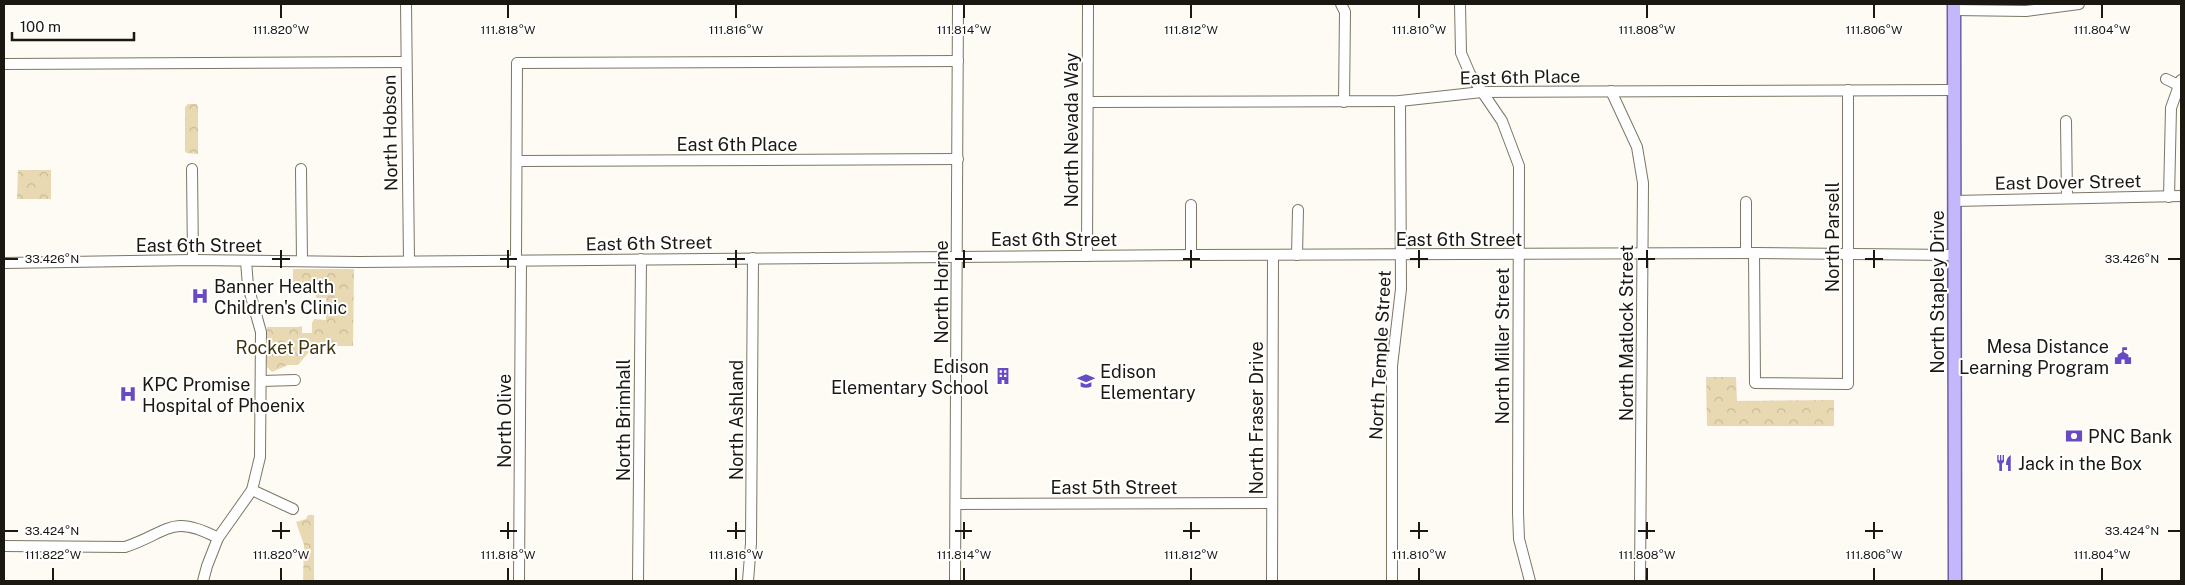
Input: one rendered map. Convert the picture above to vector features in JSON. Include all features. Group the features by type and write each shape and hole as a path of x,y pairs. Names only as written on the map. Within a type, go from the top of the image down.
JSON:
{"main road":[{"name":"North Stapley Drive","path":"1954,7 1955,581"}],"street":[{"name":"North Hobson","path":"406,4 405,62 409,261"},
{"name":"North Horne","path":"955,581 958,4"},
{"name":"North Nevada Way","path":"1086,256 1088,4"},
{"path":"1341,4 1344,12 1344,102"},
{"name":"North Miller Street","path":"1460,4 1461,53 1470,74 1502,121 1519,166 1518,513 1519,539 1530,581"},
{"path":"1954,7 2026,11 2079,4"},
{"name":"North Olive","path":"519,581 517,63 958,61"},
{"path":"4,64 405,62"},
{"path":"2166,79 2180,82 2171,108 2170,197"},
{"name":"North Parsell","path":"1750,254 1755,383 1848,384 1848,90"},
{"name":"East 6th Place","path":"1088,102 1400,101 1482,92 1954,90"},
{"name":"North Matlock Street","path":"1611,91 1637,147 1641,165 1643,254 1640,581"},
{"name":"North Temple Street","path":"1392,581 1392,366 1401,289 1400,101"},
{"path":"2066,121 2067,198"},
{"name":"East 6th Place","path":"517,161 958,159"},
{"path":"192,169 193,260"},
{"path":"301,170 302,261"},
{"name":"East Dover Street","path":"1954,201 2181,196"},
{"path":"1746,202 1750,254"},
{"path":"1191,205 1192,255"},
{"path":"1297,255 1298,210"},
{"name":"East 6th Street","path":"4,263 193,260 519,261 1192,255 1954,255"},
{"name":"North Fraser Drive","path":"1272,581 1273,255"},
{"name":"North Ashland","path":"748,581 751,543 753,258"},
{"name":"North Brimhall","path":"638,581 641,259"},
{"path":"204,581 206,566 218,538 252,490 260,457 261,332 248,286 246,261"},
{"path":"262,381 295,380"},
{"path":"252,490 293,509"},
{"name":"East 5th Street","path":"956,504 1272,503"},
{"path":"4,546 125,547 144,541 170,526 201,529 218,538"}],"green space":[{"path":"188,104 197,104 198,108 198,154 185,151 185,107"},
{"path":"18,170 51,170 51,199 17,199"},
{"name":"Rocket Park","path":"293,269 354,269 353,346 314,346 298,365 288,365 272,372 267,367 267,327 302,326 302,333 312,333 314,319 326,320 326,298 316,298 315,284 293,282"},
{"path":"1706,377 1736,377 1737,401 1834,400 1834,426 1707,426"},
{"path":"308,515 314,515 314,581 303,581 304,545 296,522 306,519"}],"place":[{"name":"Banner Health Children's Clinic","path":"200,296"},
{"name":"Mesa Distance Learning Program","path":"2123,356"},
{"name":"Edison Elementary School","path":"1003,376"},
{"name":"Edison Elementary","path":"1086,381"},
{"name":"KPC Promise Hospital of Phoenix","path":"128,394"},
{"name":"PNC Bank","path":"2074,436"},
{"name":"Jack in the Box","path":"2004,463"}]}
